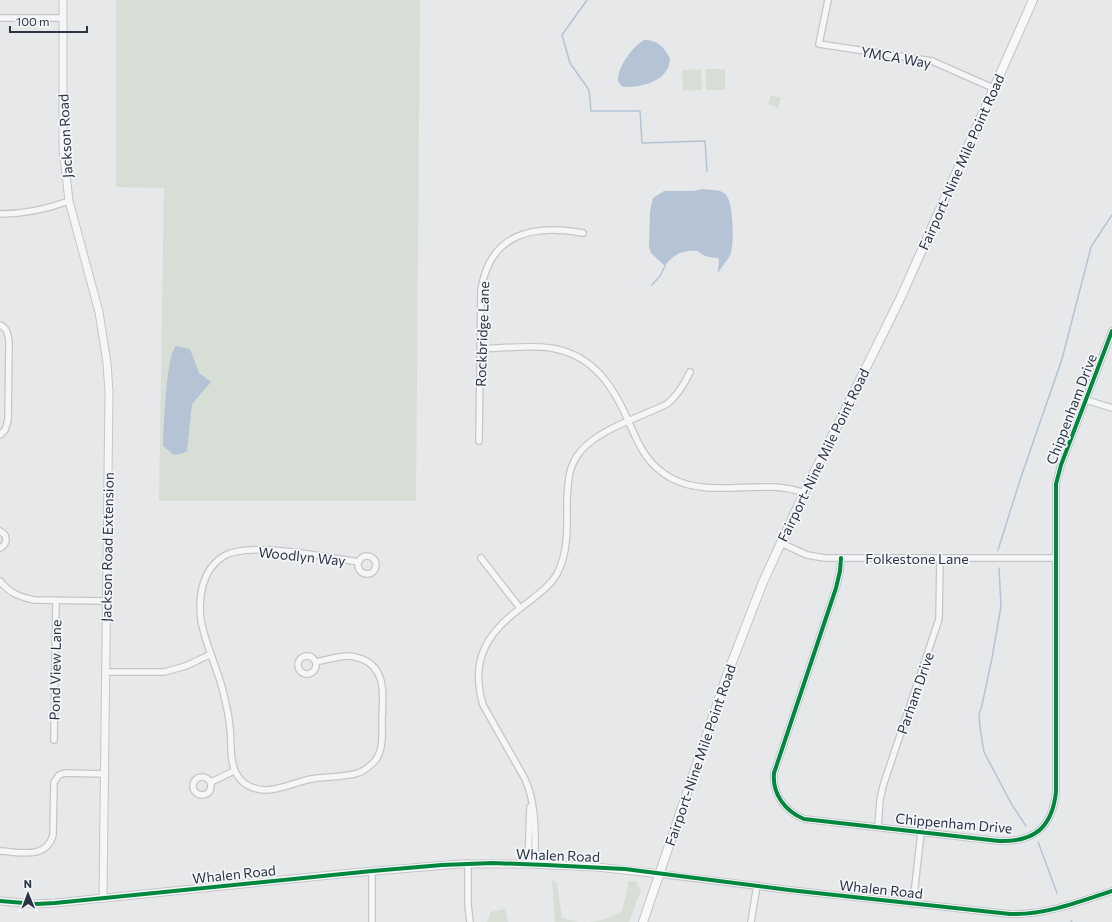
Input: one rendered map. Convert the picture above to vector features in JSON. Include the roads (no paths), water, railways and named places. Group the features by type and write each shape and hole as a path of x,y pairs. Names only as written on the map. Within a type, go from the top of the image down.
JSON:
{"main road":[{"name":"Fairport-Nine Mile Point Road","path":"643,922 727,675 747,622 804,494 901,297 1033,0"}],"street":[{"name":"Jackson Road","path":"63,0 64,148 69,202"},
{"name":"YMCA Way","path":"828,0 819,44 932,62 994,88"},
{"path":"0,18 63,18"},
{"path":"0,214 34,211 69,202"},
{"name":"Jackson Road Extension","path":"69,202 99,312 107,363 109,392 103,898"},
{"name":"Rockbridge Lane","path":"479,441 481,290 485,272 494,255 510,240 525,233 554,230 584,233"},
{"path":"0,325 7,331 8,342 8,420 5,430 0,435"},
{"name":"Chippenham Drive","path":"841,558 836,588 776,766 774,784 783,804 794,814 804,818 999,841 1020,840 1036,833 1047,823 1051,816 1056,792 1056,495 1058,476 1112,331"},
{"path":"481,349 551,348 577,357 600,374 611,388 619,401 641,451 649,461 670,478 696,487 788,488 804,494"},
{"path":"531,864 529,829 531,797 525,779 483,705 480,693 478,681 479,669 485,645 499,626 545,589 557,574 566,541 568,479 576,457 594,438 667,404 676,397 690,372"},
{"path":"1086,400 1112,408"},
{"path":"0,530 5,535 6,540 0,548"},
{"name":"Folkestone Lane","path":"781,543 813,557 1056,558"},
{"name":"Woodlyn Way","path":"234,771 228,712 220,677 203,629 200,608 200,597 205,579 210,570 223,556 232,553 254,550 310,554 358,562"},
{"path":"481,558 520,608"},
{"name":"Parham Drive","path":"878,826 880,800 883,786 939,620 940,558"},
{"path":"0,581 10,591 25,598 34,600 107,601"},
{"name":"Pond View Lane","path":"54,740 56,601"},
{"path":"106,672 164,672 186,666 211,654"},
{"path":"210,782 234,771 248,786 264,790 274,789 312,778 358,773 366,770 374,762 380,751 382,741 383,696 381,679 378,672 367,662 350,656 316,662"},
{"path":"0,851 36,853 43,850 50,842 53,835 54,782 59,775 65,773 104,774"},
{"path":"912,904 921,832"},
{"path":"468,863 468,905 470,922"},
{"name":"Whalen Road","path":"0,902 37,904 468,863 597,867 1017,917 1044,912 1112,891"},
{"path":"372,871 372,922"},
{"path":"752,922 757,885"}],"water":[{"path":"644,40 657,43 666,51 670,59 668,67 665,73 653,82 638,86 623,87 618,80 623,63 635,47"},
{"path":"702,189 716,190 724,193 730,203 733,231 732,248 728,259 718,274 719,258 708,257 698,251 688,251 671,258 665,266 651,253 649,247 650,211 653,198 664,191 694,191"},
{"path":"176,346 190,349 199,373 211,382 192,404 187,452 174,455 163,446 168,377 170,363"}],"waterway":[{"path":"587,0 562,35 570,63 589,90 591,111 640,111 642,143 705,141 707,171"},
{"path":"998,550 1021,477 1062,359 1091,247 1112,215"},
{"path":"652,285 660,276 665,266"},
{"path":"999,568 1001,606 992,658 979,715 980,728 984,752 1012,805 1026,826"},
{"path":"1038,842 1057,893"}]}
